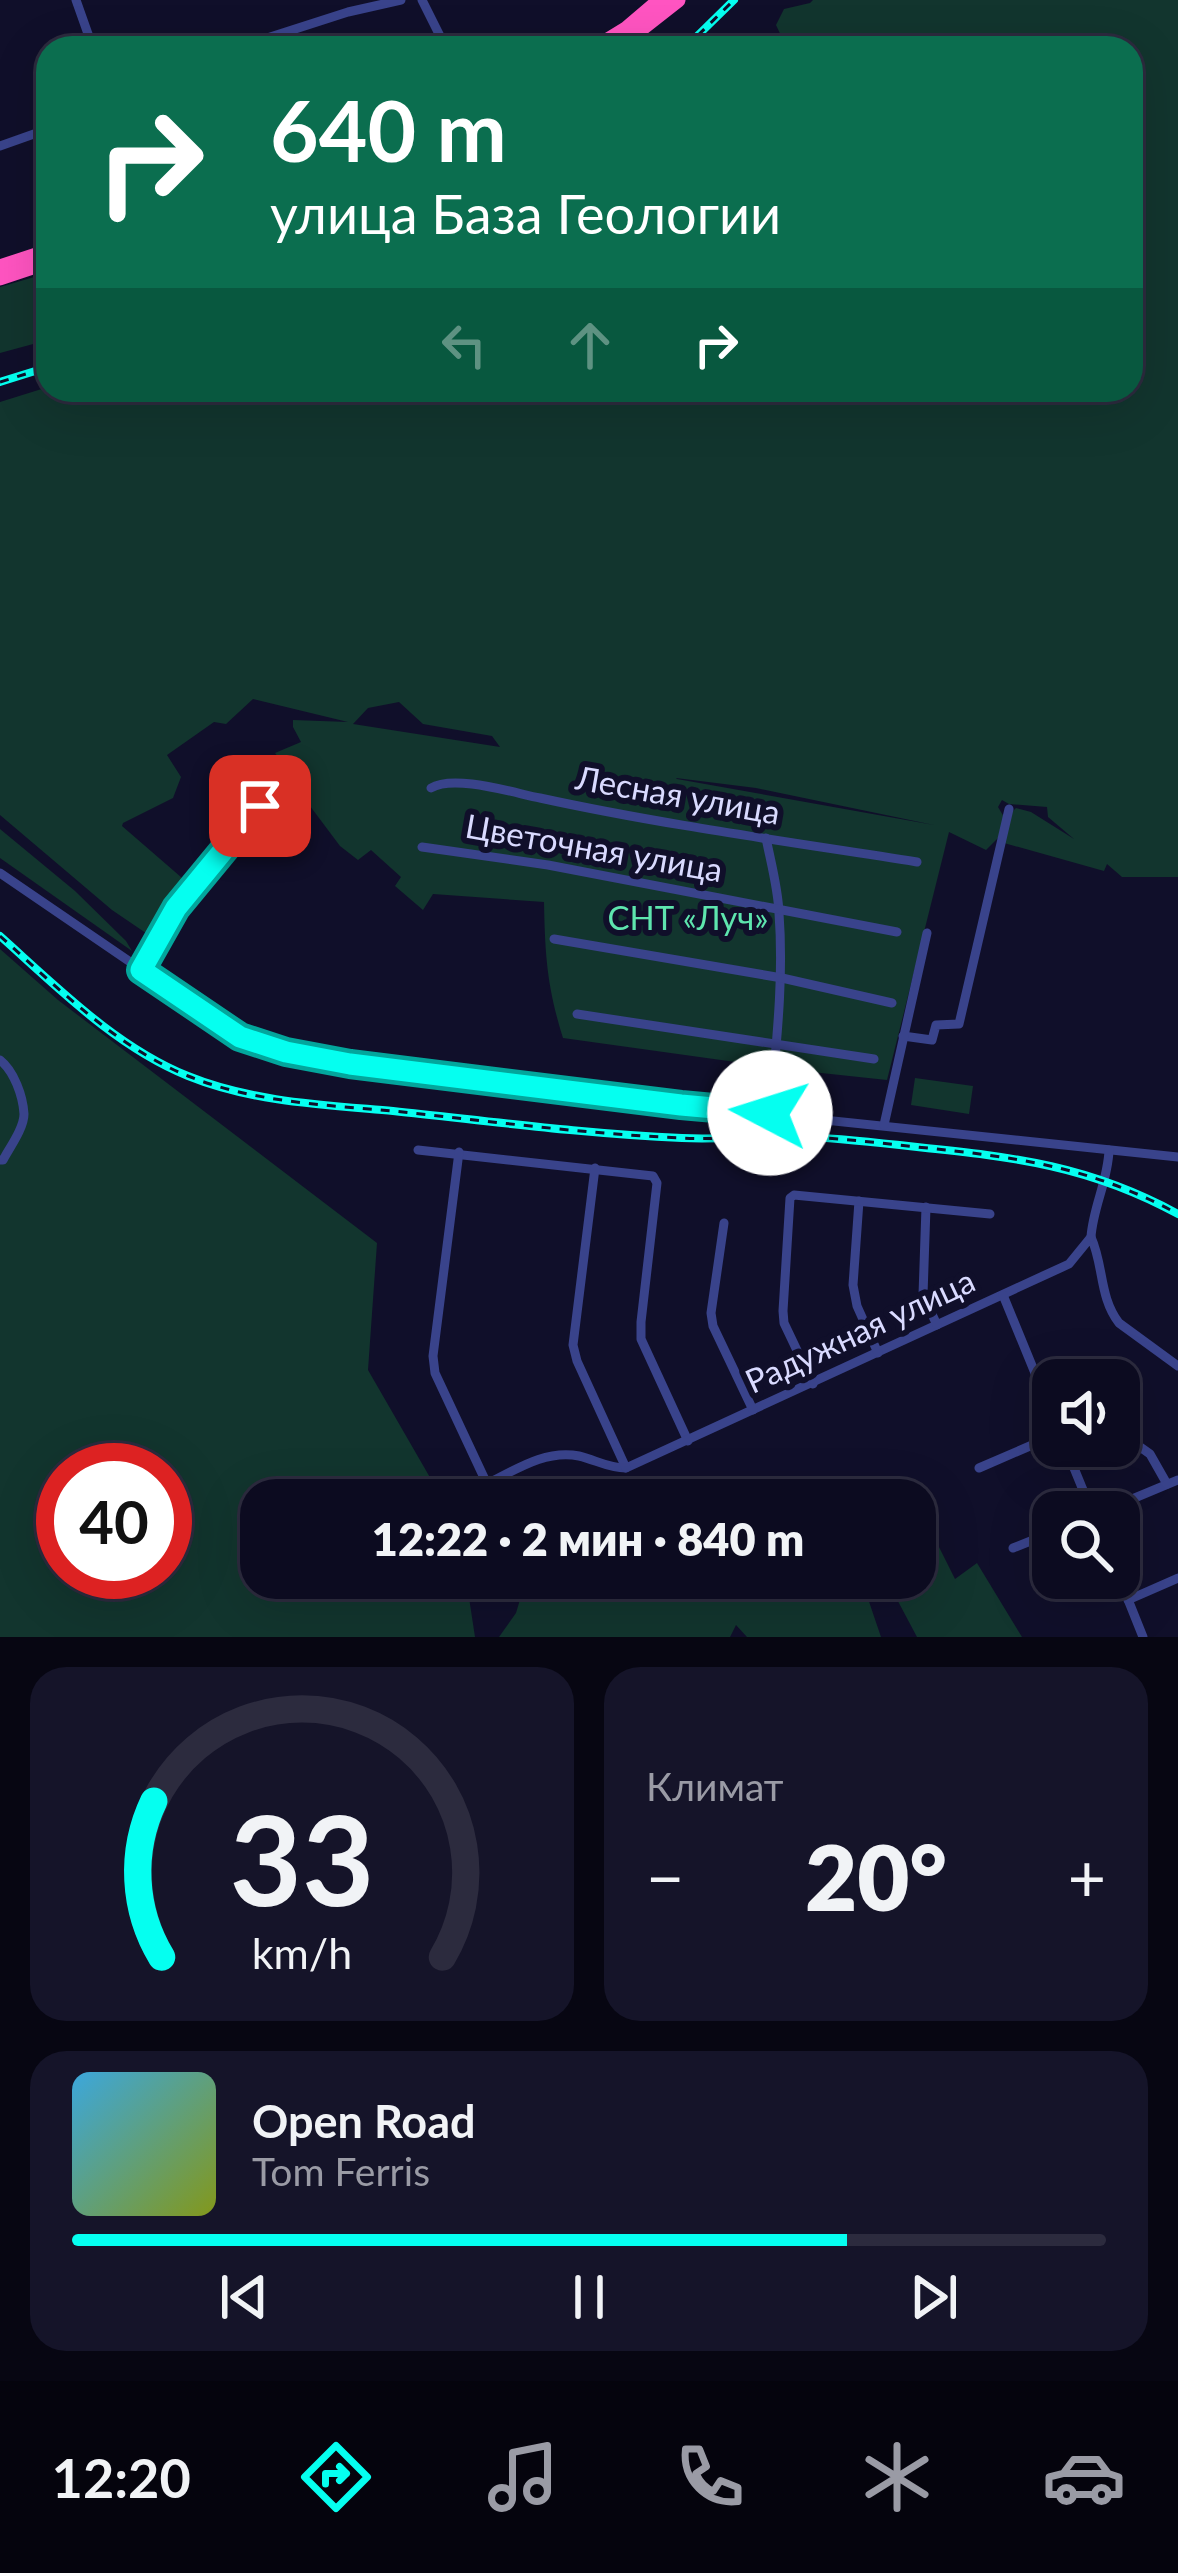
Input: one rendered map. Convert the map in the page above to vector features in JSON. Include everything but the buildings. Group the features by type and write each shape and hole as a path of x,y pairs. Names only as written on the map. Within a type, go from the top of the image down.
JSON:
{"highway":[{"path":"614,36 660,0"},
{"path":"631,36 678,0"},
{"path":"0,267 36,255"},
{"path":"0,278 36,266"}],"street":[{"path":"76,0 89,36"},
{"path":"273,36 401,0"},
{"path":"422,0 440,36"},
{"path":"0,146 36,133"},
{"name":"Лесная улица","path":"431,788 440,782 488,787 917,862"},
{"path":"141,970 176,908 260,806"},
{"path":"903,1036 932,1040 936,1025 959,1024 1009,809"},
{"path":"766,838 779,908 782,978 770,1113"},
{"name":"Цветочная улица","path":"422,847 548,865 897,932"},
{"path":"0,873 240,1037 286,1052 681,1105 1178,1157"},
{"path":"884,1125 927,933"},
{"path":"554,939 782,978 892,1003"},
{"path":"577,1014 874,1058"},
{"path":"0,1060 16,1082 24,1118 0,1160"},
{"path":"418,1150 653,1176 657,1183 641,1339 688,1441"},
{"path":"1109,1150 1091,1237 1102,1286 1118,1323 1178,1366"},
{"path":"459,1152 433,1356 435,1373 487,1484 556,1455 626,1468 573,1346 595,1168"},
{"path":"813,1384 784,1323 790,1198 990,1214"},
{"path":"859,1201 853,1286 878,1353"},
{"path":"926,1207 922,1295 937,1325"},
{"path":"724,1223 713,1326 753,1410"},
{"name":"Радужная улица","path":"626,1468 1075,1260 1091,1237"},
{"path":"1003,1295 1032,1366"},
{"path":"979,1468 1032,1445"},
{"path":"1140,1447 1173,1482 1140,1495"},
{"path":"1013,1548 1032,1540"},
{"path":"1143,1637 1128,1600 1178,1578"}],"green space":[{"name":"СНТ «Луч»","path":"813,0 1178,0 1178,877 1122,877 1107,864 1104,871 1004,843 1016,808 1074,839 1048,817 1047,807 1002,800 999,837 986,850 949,832 887,1080 563,1038 548,971 544,902 433,894 423,910 395,886 401,877 371,850 358,860 340,846 275,753 301,742 293,720 348,722 253,699 226,724 214,722 167,755 181,777 173,798 122,826 189,884 161,911 173,926 162,944 112,910 0,815 0,402 36,391 36,402 1143,402 1143,36 781,36 776,25 784,9","holes":["399,702 423,724 492,736 500,747 353,724 368,708","676,778 756,788 934,825"]},
{"path":"36,276 36,343 0,353 0,287"},
{"path":"0,829 75,891 132,951 0,858"},
{"path":"0,949 58,1000 377,1243 368,1370 431,1479 240,1479 240,1599 469,1599 475,1637 0,1637"},
{"path":"915,1078 973,1086 969,1114 911,1105"},
{"path":"936,1541 955,1579 977,1563 1022,1637 917,1637 897,1599 936,1599"},
{"path":"520,1599 868,1599 881,1637 747,1637 736,1625 730,1637 499,1637"}],"railway":[{"path":"697,36 734,0"},
{"path":"0,382 36,371"},
{"path":"0,936 88,1014 136,1049 188,1076 237,1092 609,1134 809,1137 987,1155 1083,1174 1178,1214"}],"route":[{"path":"260,806 176,908 141,970 240,1037 274,1050 350,1064 770,1113"}]}
